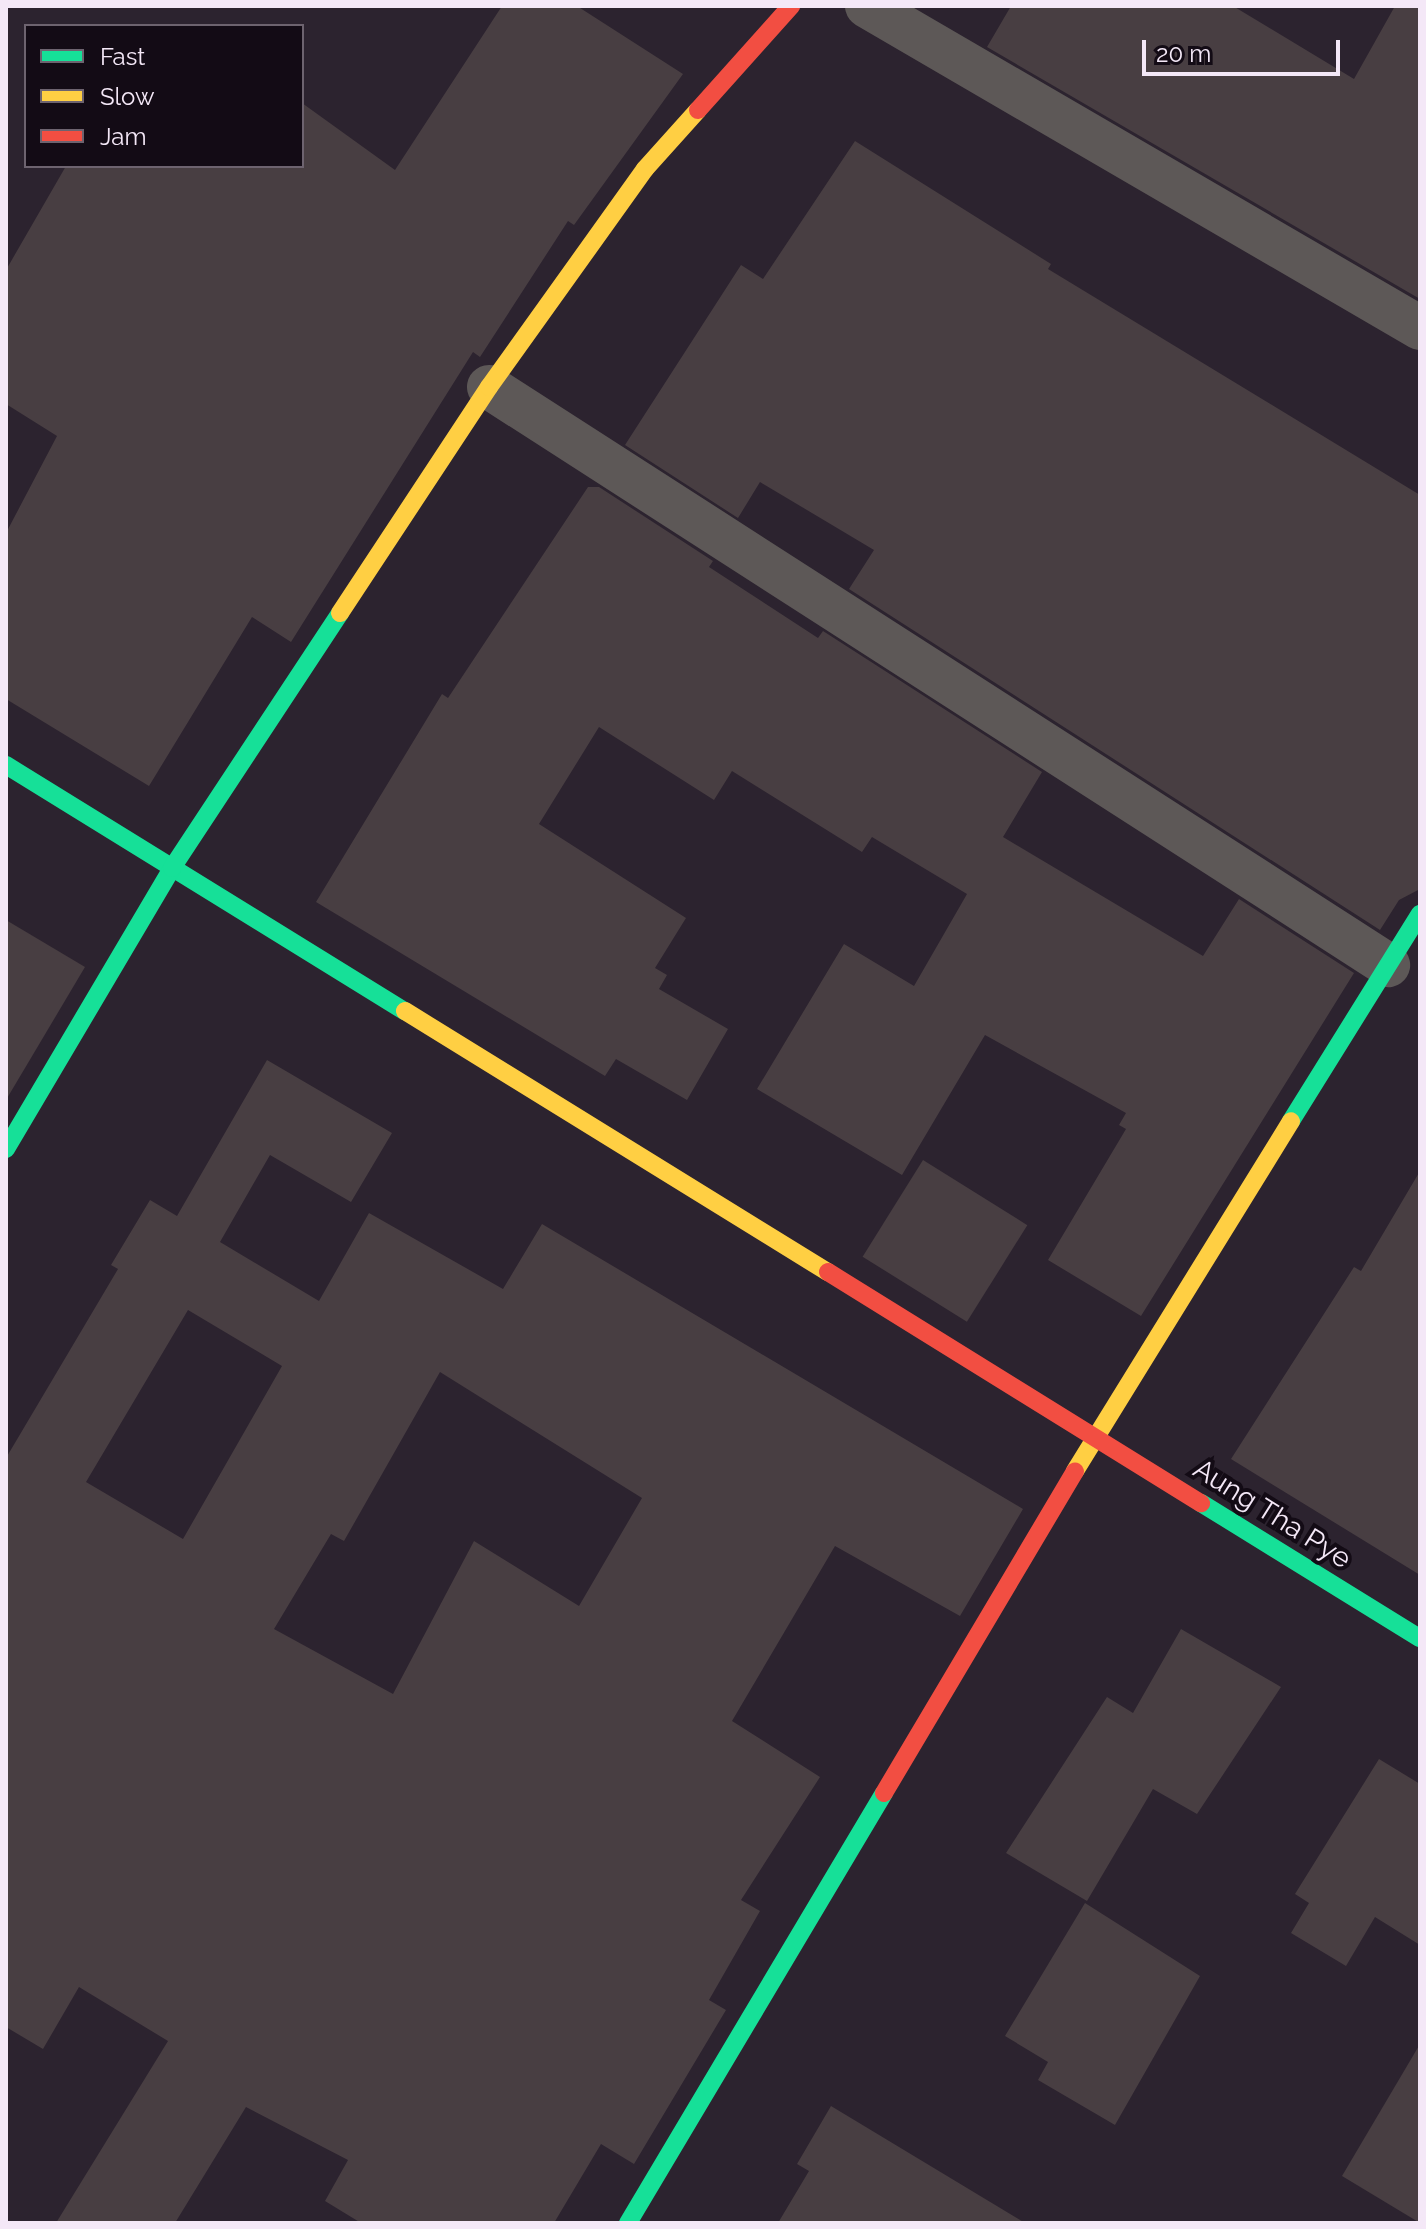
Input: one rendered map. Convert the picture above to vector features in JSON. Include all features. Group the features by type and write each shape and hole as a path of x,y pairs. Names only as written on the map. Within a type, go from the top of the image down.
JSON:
{"street":[{"path":"6,1149 172,868 489,387 645,169 791,6"},
{"path":"867,6 1420,328"},
{"path":"489,387 1388,965"},
{"name":"Aung Tha Pye","path":"6,765 1420,1638"},
{"path":"628,2223 1095,1437 1420,914"}],"building":[{"path":"502,6 577,6 683,74 574,225 568,221 480,357 473,352 291,642 252,617 149,786 6,699 6,533 57,436 6,404 6,270 65,168 304,168 304,104 395,170"},
{"path":"1011,6 1233,6 1354,79 1395,6 1420,6 1420,299 987,47"},
{"path":"855,141 1051,264 1048,269 1420,495 1420,889 1399,900 1380,930 849,589 874,550 760,482 738,518 625,445 741,265 763,279"},
{"path":"588,487 599,487 713,561 709,567 818,638 823,631 1042,772 1003,837 1203,956 1239,899 1354,973 1141,1316 1048,1260 1126,1129 1119,1125 1126,1113 985,1035 902,1175 757,1089 844,944 914,986 967,894 872,837 862,852 732,771 714,800 599,727 539,824 686,918 655,968 667,975 659,989 728,1029 687,1100 616,1059 605,1076 316,902 442,694 448,698"},
{"path":"6,920 85,967 6,1100"},
{"path":"267,1060 392,1133 351,1202 270,1155 220,1242 319,1301 369,1213 503,1289 542,1224 1023,1509 960,1616 835,1546 732,1721 820,1777 741,1900 760,1911 709,2000 726,2010 634,2164 601,2144 554,2223 361,2223 325,2201 348,2160 246,2107 175,2223 56,2223 168,2041 79,1987 43,2049 6,2027 6,1458 118,1269 111,1265 150,1200 177,1216","holes":["188,1310 282,1366 183,1539 86,1482","440,1372 642,1498 579,1606 474,1541 393,1694 274,1629 331,1534 344,1541"]},
{"path":"923,1160 1027,1225 967,1322 863,1257"},
{"path":"1420,1171 1420,1575 1231,1459 1354,1267 1361,1271"},
{"path":"1181,1629 1281,1687 1197,1814 1153,1789 1087,1901 1006,1853 1107,1697 1133,1713"},
{"path":"1379,1759 1420,1784 1420,1945 1375,1917 1346,1966 1291,1933 1309,1903 1295,1894"},
{"path":"1085,1903 1200,1976 1115,2125 1038,2080 1048,2062 1005,2036"},
{"path":"1420,2044 1420,2223 1342,2176"},
{"path":"831,2106 1025,2223 778,2223 809,2171 797,2164"}],"traffic: fast":[{"path":"6,1149 172,868 340,613"},
{"path":"6,765 405,1011"},
{"path":"1291,1121 1420,914"},
{"path":"1201,1503 1420,1638"},
{"path":"628,2223 884,1793"}],"traffic: slow":[{"path":"340,613 489,387 645,169 698,110"},
{"path":"405,1011 828,1272"},
{"path":"1075,1471 1291,1121"}],"traffic: jam":[{"path":"698,110 791,6"},
{"path":"828,1272 1201,1503"},
{"path":"884,1793 1075,1471"}]}
